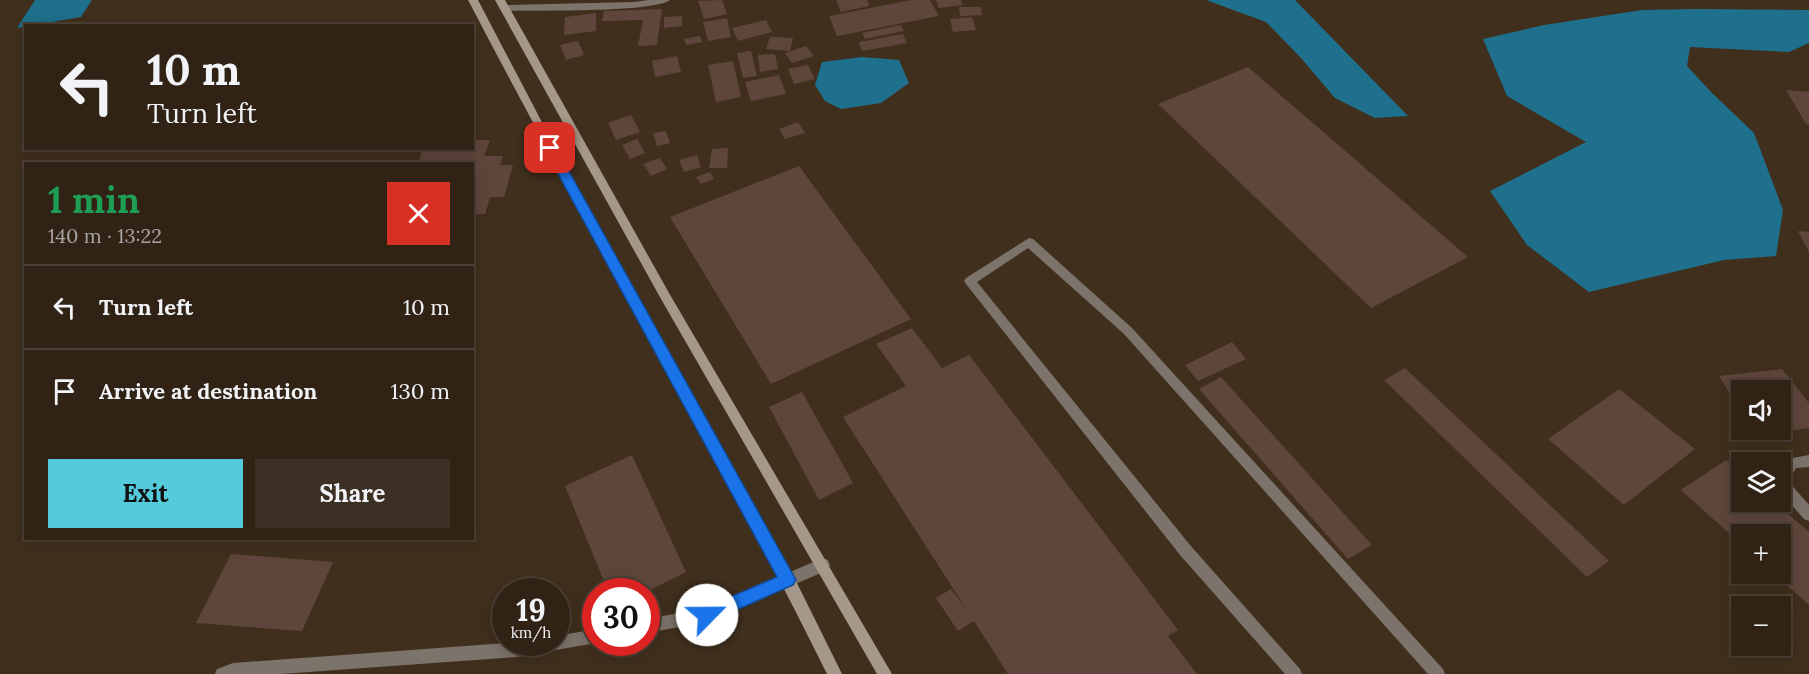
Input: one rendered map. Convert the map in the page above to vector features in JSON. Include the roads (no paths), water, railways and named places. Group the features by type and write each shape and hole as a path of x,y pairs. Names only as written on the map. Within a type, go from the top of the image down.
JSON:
{"main road":[{"path":"473,0 545,139 788,580 835,674"},
{"path":"502,4 665,296 885,674"}],"street":[{"path":"502,4 635,5 665,0"},
{"path":"1295,674 1185,550 970,281 1029,242 1128,331 1438,674"},
{"path":"1809,461 1792,463 1780,482 1809,515"},
{"path":"660,623 707,615 823,564"},
{"path":"222,674 233,670 516,650 582,638"}],"water":[{"path":"35,0 92,0 81,17 40,24 24,24 24,27 17,28"},
{"path":"1206,0 1295,0 1408,116 1375,118 1335,98 1266,22"},
{"path":"1642,10 1809,10 1809,43 1789,52 1690,47 1687,66 1754,133 1783,210 1776,256 1724,260 1589,292 1527,245 1490,191 1586,142 1507,96 1483,39 1544,25"},
{"path":"862,57 899,60 909,83 881,103 841,109 825,101 815,85 822,62"}]}
